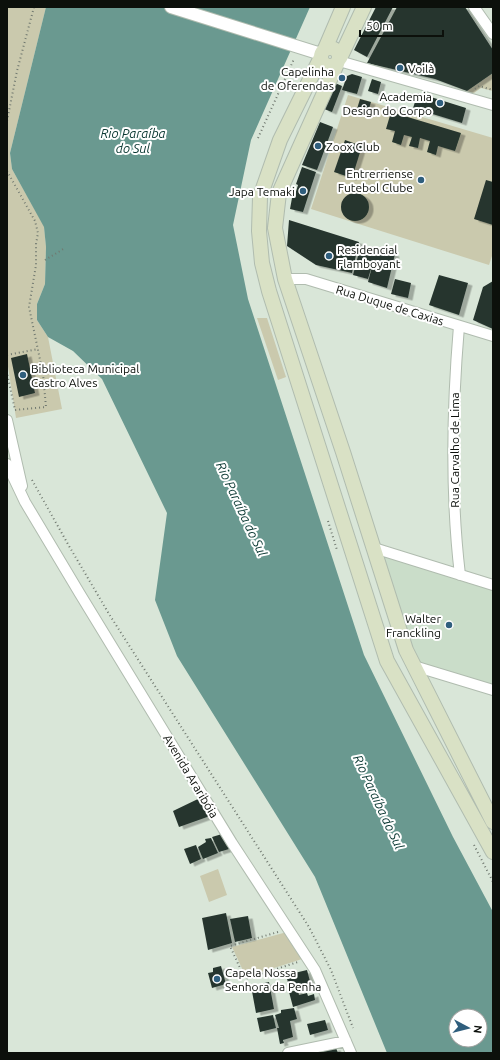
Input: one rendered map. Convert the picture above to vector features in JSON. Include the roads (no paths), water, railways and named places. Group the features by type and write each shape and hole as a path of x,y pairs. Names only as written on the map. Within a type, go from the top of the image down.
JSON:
{"main road":[{"path":"344,7 280,140 260,197 259,231 262,263 387,661 493,852"},
{"path":"364,7 338,61 279,193 275,228 286,278 406,650 493,822"},
{"path":"322,54 323,63 328,66 334,66 338,61"}],"street":[{"path":"171,7 322,54"},
{"path":"474,7 493,34"},
{"path":"338,61 493,104"},
{"name":"Rua Duque de Caxias","path":"286,278 306,279 493,336"},
{"name":"Rua Carvalho de Lima","path":"458,326 453,397 453,464 456,538 460,575"},
{"name":"Avenida Araribóia","path":"12,418 25,502"},
{"name":"Avenida Araribóia","path":"7,464 25,502 232,843 315,970 351,1053"},
{"path":"374,548 493,585"},
{"path":"414,666 493,690"},
{"path":"288,1053 346,1041"}],"water":[{"name":"Rio Paraíba do Sul","path":"46,7 310,7 251,140 233,225 248,299 364,655 453,837 493,912 493,1053 387,1053 315,877 177,656 155,600 167,513 102,379 73,351 48,337 37,320 37,304 45,284 46,247 44,227 12,169 10,153"}],"place":[{"name":"Voilà","path":"400,68"},
{"name":"Capelinha de Oferendas","path":"342,78"},
{"name":"Academia Design do Corpo","path":"440,103"},
{"name":"Zoox Club","path":"318,146"},
{"name":"Entrerriense Futebol Clube","path":"421,180"},
{"name":"Japa Temaki","path":"303,191"},
{"name":"Residencial Flamboyant","path":"329,256"},
{"name":"Biblioteca Municipal Castro Alves","path":"23,375"},
{"name":"Walter Franckling","path":"449,625"},
{"name":"Capela Nossa Senhora da Penha","path":"217,979"}]}
